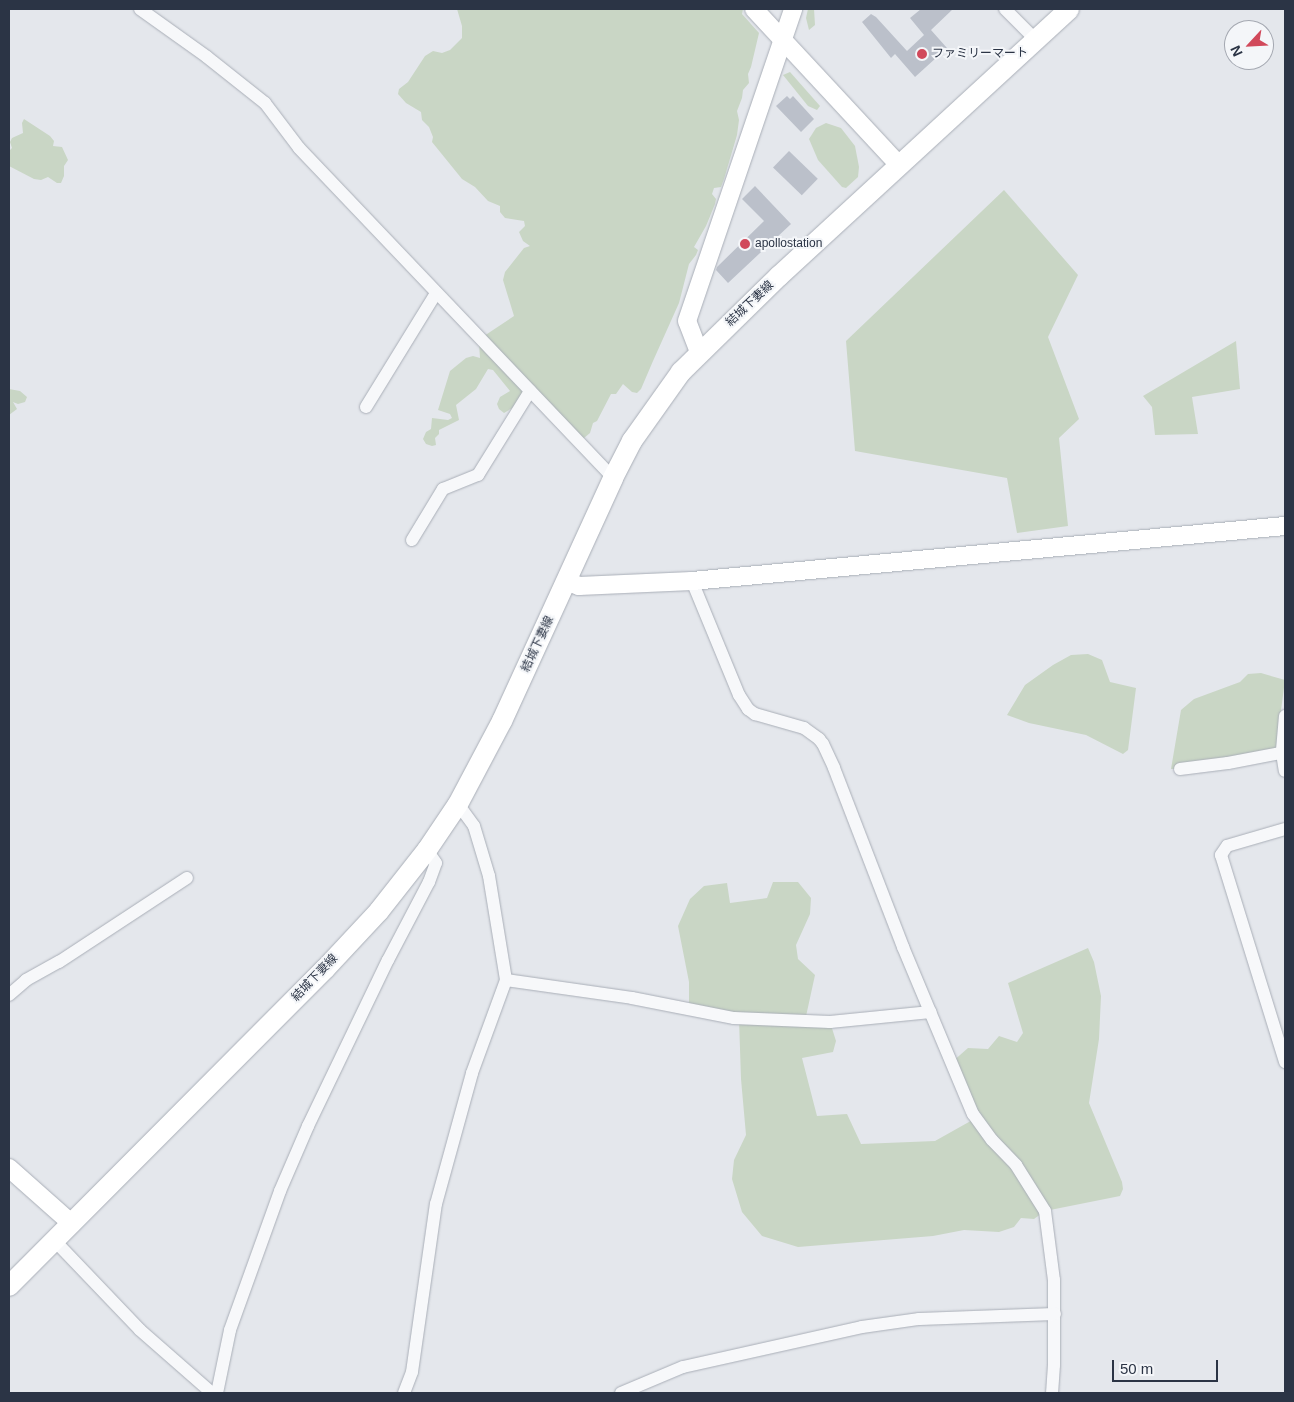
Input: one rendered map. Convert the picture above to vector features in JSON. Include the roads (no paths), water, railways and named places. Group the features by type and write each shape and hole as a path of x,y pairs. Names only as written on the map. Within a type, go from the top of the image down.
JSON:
{"main road":[{"name":"結城下妻線","path":"9,1286 325,969 379,911 427,850 458,804 502,721 613,478 649,415 681,372 699,352 1069,9"}],"street":[{"path":"140,9 207,57 265,103 299,148 613,478"},
{"path":"754,9 899,165"},
{"path":"699,352 687,320 793,9"},
{"path":"1005,9 1035,39"},
{"path":"366,407 436,293"},
{"path":"412,540 443,488 478,475 530,391"},
{"path":"566,581 578,586 692,581 1285,526"},
{"path":"692,581 739,694 748,709 755,714 804,728 823,744 903,947 973,1114 992,1140 1016,1164 1045,1211 1054,1280 1055,1314 1052,1393"},
{"path":"1285,716 1285,771"},
{"path":"1180,769 1284,752"},
{"path":"404,1393 412,1372 436,1204 472,1073 506,980 489,876 474,826 458,804"},
{"path":"1285,828 1227,846 1221,855 1285,1062"},
{"path":"217,1393 230,1330 280,1191 308,1126 371,995 429,882 436,863 427,850"},
{"path":"9,995 26,980 59,962 187,878"},
{"path":"506,980 632,998 734,1018 830,1022 931,1012"},
{"path":"9,1168 72,1224"},
{"path":"55,1241 140,1330 212,1393"},
{"path":"620,1393 683,1367 862,1327 919,1319 1055,1314"}],"place":[{"name":"ファミリーマート","path":"922,54"},
{"name":"apollostation","path":"745,244"}]}
